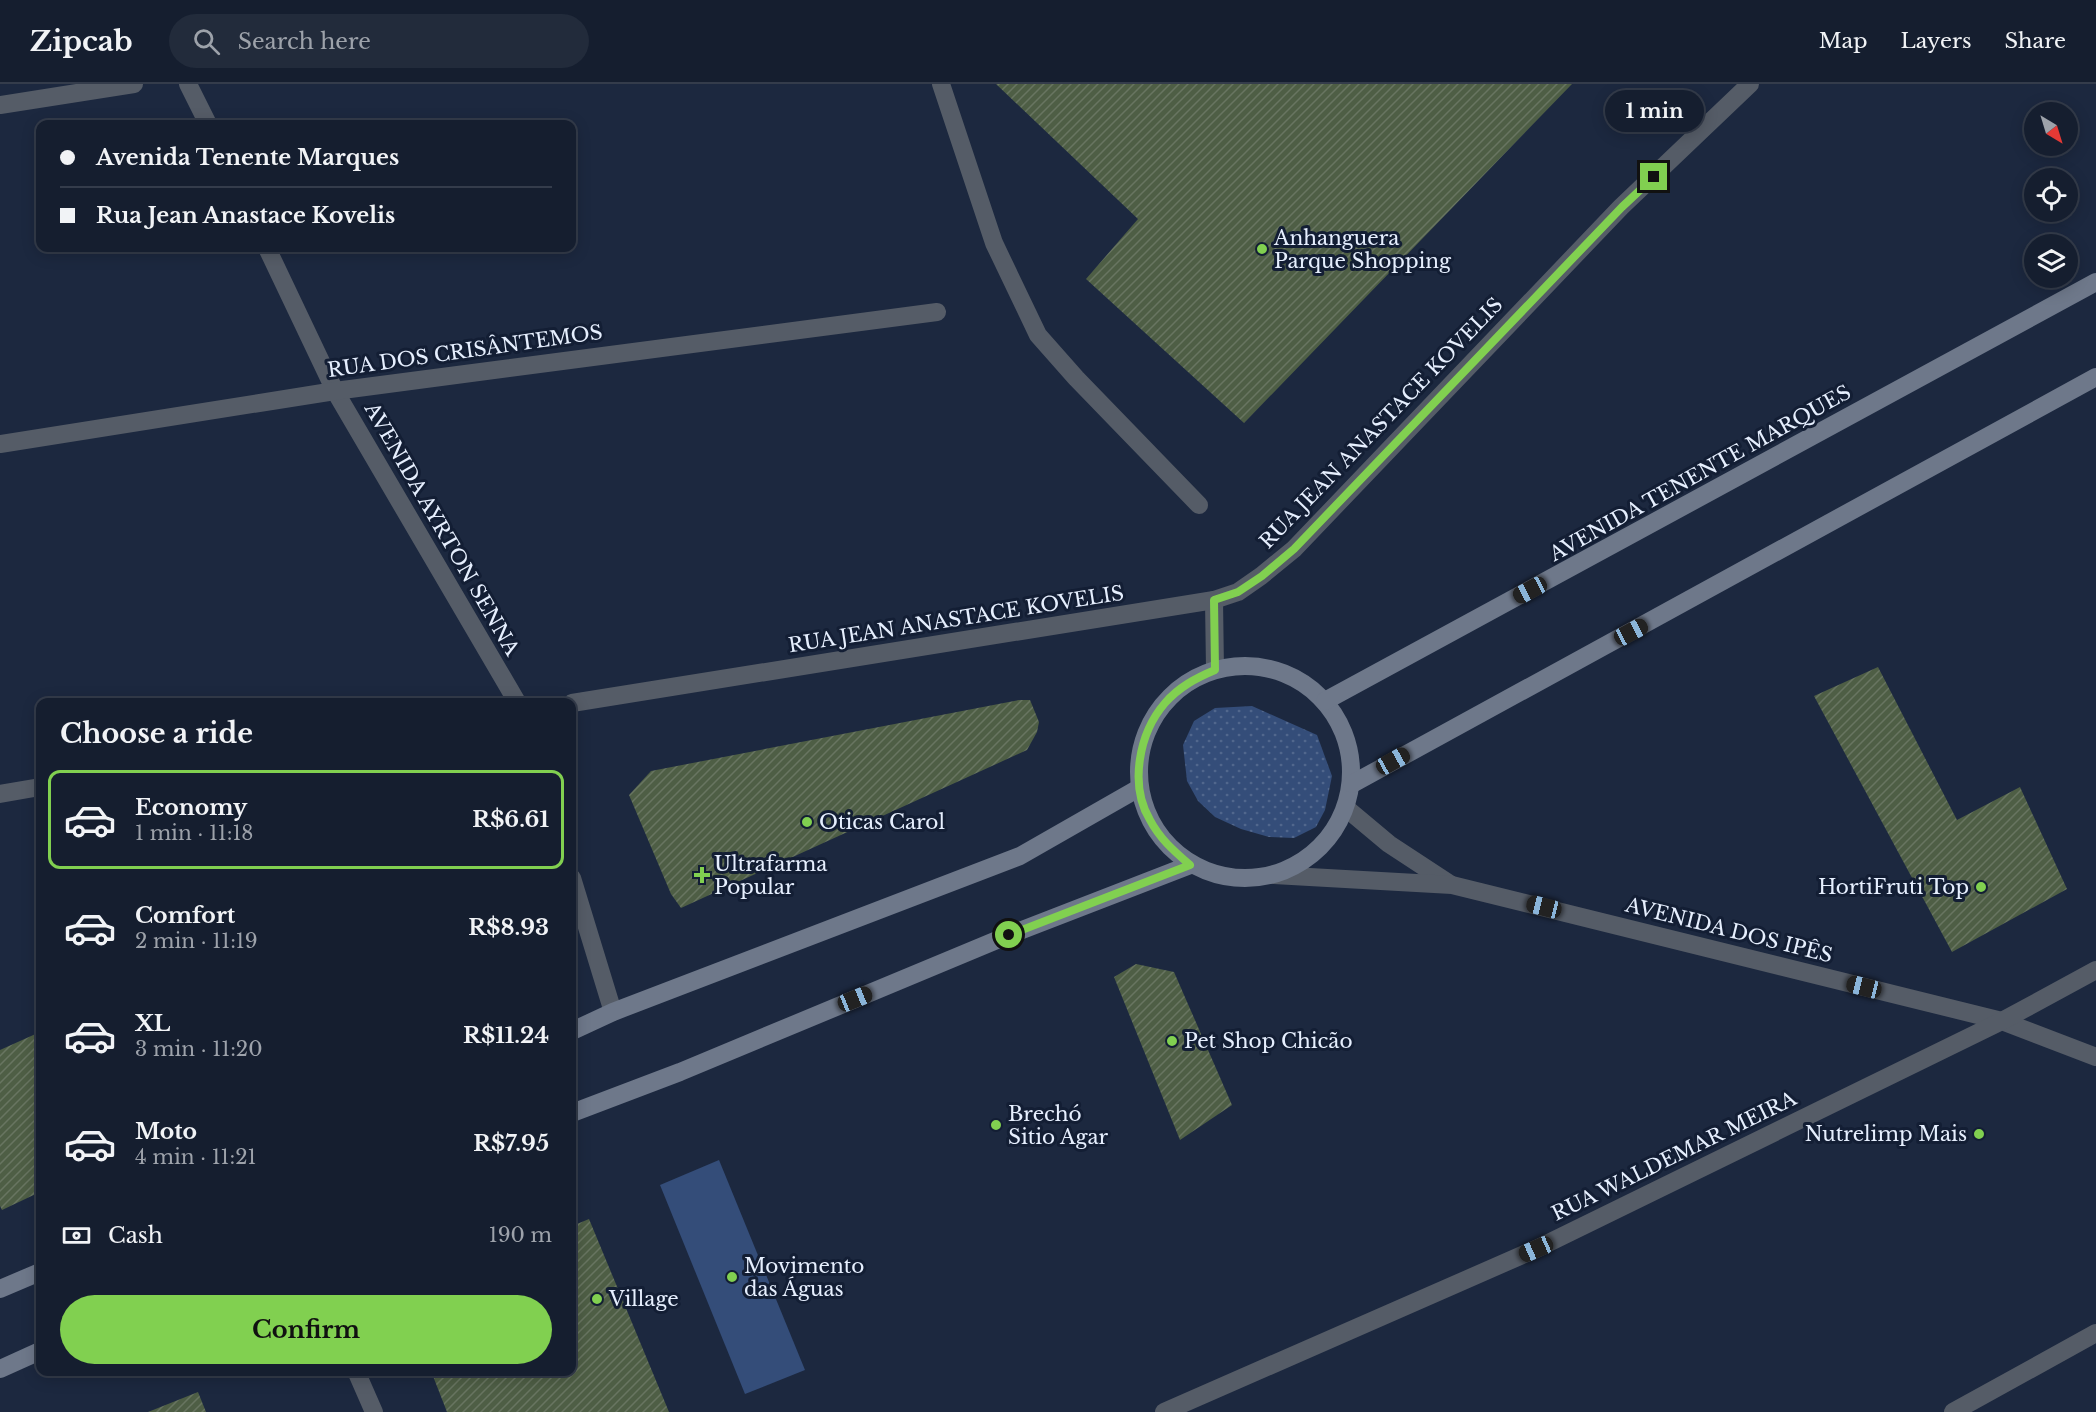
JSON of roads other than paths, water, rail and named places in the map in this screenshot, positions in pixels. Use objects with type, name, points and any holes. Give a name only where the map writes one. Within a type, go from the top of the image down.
[{"type":"main road","name":"AVENIDA TENENTE MARQUES","points":[[1325,701],[2096,282]]},
{"type":"main road","points":[[1352,784],[2096,377]]},
{"type":"main road","points":[[1245,665],[1275,669],[1302,681],[1325,701],[1341,725],[1351,753],[1352,784],[1346,808],[1334,831],[1318,850],[1298,865],[1274,875],[1253,879],[1231,878],[1190,865],[1166,844],[1148,819],[1139,788],[1139,758],[1148,729],[1164,703],[1187,683],[1215,670],[1245,665]]},
{"type":"main road","points":[[576,1029],[613,1012],[1020,856],[1139,788]]},
{"type":"main road","points":[[576,1111],[691,1067],[1009,935],[1190,865]]},
{"type":"main road","points":[[0,1289],[36,1274]]},
{"type":"main road","points":[[0,1369],[36,1353]]},
{"type":"street","points":[[0,105],[134,84]]},
{"type":"street","points":[[188,84],[206,120]]},
{"type":"street","points":[[942,84],[994,243],[1038,335],[1076,378],[1199,505]]},
{"type":"street","name":"RUA JEAN ANASTACE KOVELIS","points":[[576,702],[1214,600],[1238,592],[1262,576],[1294,549],[1622,207],[1750,84]]},
{"type":"street","name":"AVENIDA AYRTON SENNA","points":[[269,252],[335,391],[515,698]]},
{"type":"street","name":"RUA DOS CRISÂNTEMOS","points":[[0,444],[335,391],[937,312]]},
{"type":"street","points":[[1214,600],[1215,670]]},
{"type":"street","points":[[0,794],[36,788]]},
{"type":"street","name":"AVENIDA DOS IPÊS","points":[[1346,808],[1389,844],[1452,885]]},
{"type":"street","name":"AVENIDA DOS IPÊS","points":[[1274,875],[1452,885],[2002,1021],[2096,1058]]},
{"type":"street","points":[[576,891],[613,1012]]},
{"type":"street","name":"RUA WALDEMAR MEIRA","points":[[1164,1412],[1536,1249],[2002,1021],[2096,970]]},
{"type":"street","points":[[1953,1412],[2096,1333]]},
{"type":"street","points":[[358,1376],[374,1412]]},
{"type":"place","name":"Anhanguera Parque Shopping","points":[[1262,249]]},
{"type":"place","name":"Oticas Carol","points":[[807,822]]},
{"type":"place","name":"Ultrafarma Popular","points":[[702,875]]},
{"type":"place","name":"HortiFruti Top","points":[[1981,887]]},
{"type":"place","name":"Pet Shop Chicão","points":[[1172,1041]]},
{"type":"place","name":"Brechó Sitio Agar","points":[[996,1125]]},
{"type":"place","name":"Nutrelimp Mais","points":[[1979,1134]]},
{"type":"place","name":"Movimento das Águas","points":[[732,1277]]},
{"type":"place","name":"Village","points":[[597,1299]]}]
